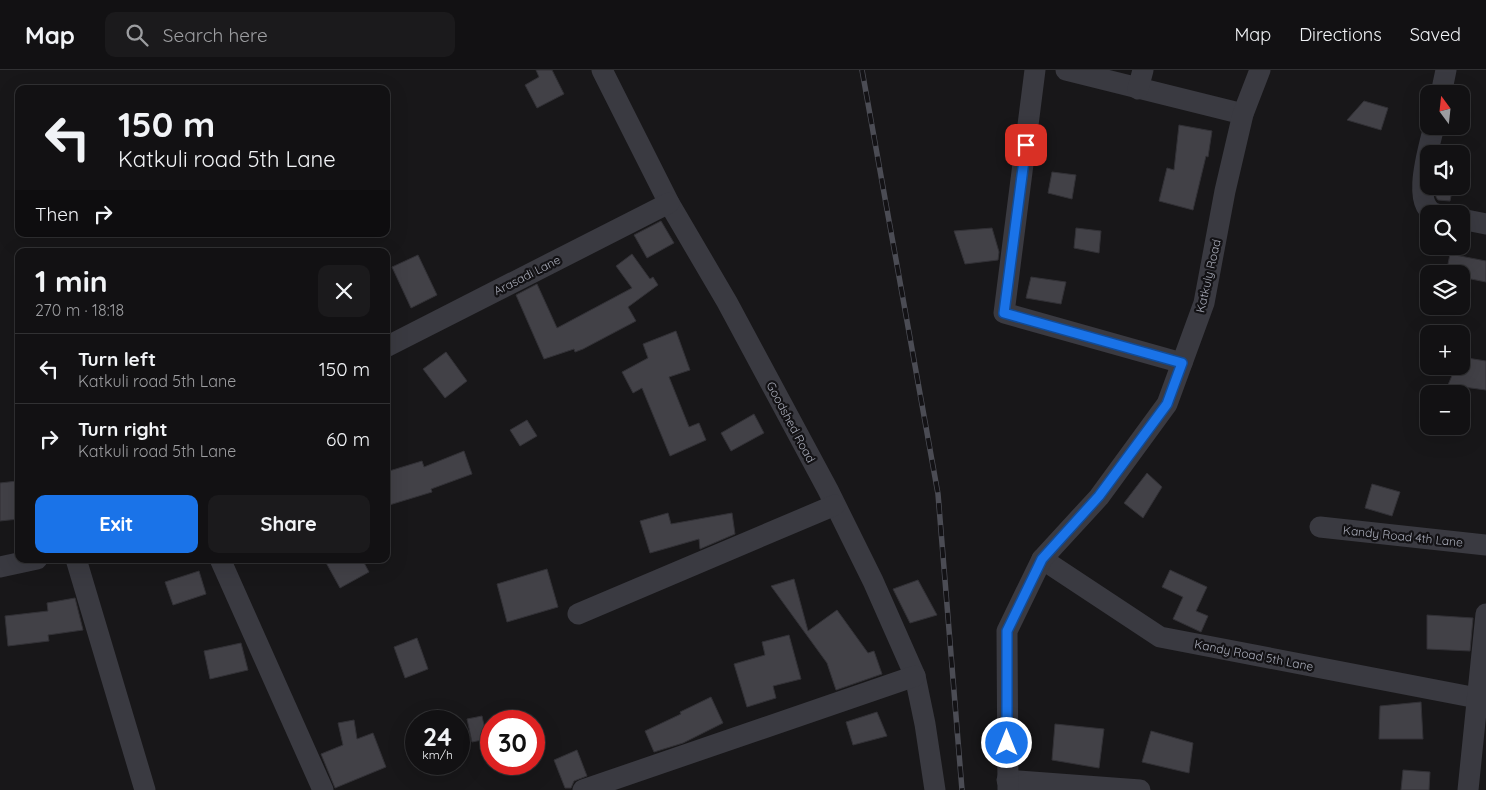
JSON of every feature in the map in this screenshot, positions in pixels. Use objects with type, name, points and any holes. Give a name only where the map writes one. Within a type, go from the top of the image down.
[{"type":"street","name":"Goodshed Road","points":[[602,70],[669,203],[727,302],[835,505],[873,582],[915,676],[925,724],[935,790]]},
{"type":"street","points":[[1035,70],[1004,313],[1182,363]]},
{"type":"street","points":[[1066,70],[1140,79],[1243,114]]},
{"type":"street","name":"Katkuly Road","points":[[1008,785],[1007,631],[1042,559],[1099,496],[1167,404],[1204,303],[1225,191],[1243,114],[1260,70]]},
{"type":"street","points":[[1443,85],[1446,70]]},
{"type":"street","points":[[1426,205],[1422,188],[1432,135]]},
{"type":"street","name":"Arasadi Lane","points":[[390,345],[669,203]]},
{"type":"street","points":[[1470,221],[1486,224]]},
{"type":"street","points":[[578,614],[835,505]]},
{"type":"street","name":"Kandy Road 4th Lane","points":[[1320,527],[1486,545]]},
{"type":"street","name":"Kandy Road 5th Lane","points":[[1042,559],[1160,637],[1482,698]]},
{"type":"street","points":[[0,568],[21,563]]},
{"type":"street","points":[[77,563],[144,790]]},
{"type":"street","points":[[222,563],[323,790]]},
{"type":"street","points":[[1468,790],[1482,698],[1486,614]]},
{"type":"street","points":[[583,790],[915,676]]},
{"type":"street","points":[[1008,785],[1140,790]]},
{"type":"building","points":[[536,70],[552,70],[564,94],[537,108],[525,85],[539,77]]},
{"type":"building","points":[[1364,101],[1388,108],[1381,130],[1347,120]]},
{"type":"building","points":[[1179,125],[1212,131],[1208,157],[1206,156],[1193,210],[1159,201],[1167,168],[1174,170]]},
{"type":"building","points":[[1052,172],[1076,175],[1072,199],[1048,193]]},
{"type":"building","points":[[1436,195],[1451,195],[1450,201],[1438,200]]},
{"type":"building","points":[[661,221],[674,243],[647,258],[634,235]]},
{"type":"building","points":[[992,228],[999,252],[998,260],[965,264],[954,231]]},
{"type":"building","points":[[1076,228],[1101,231],[1099,253],[1074,248]]},
{"type":"building","points":[[632,254],[650,279],[653,277],[658,285],[628,307],[636,321],[583,349],[575,352],[574,349],[544,359],[516,295],[537,284],[557,328],[632,288],[616,266]]},
{"type":"building","points":[[418,255],[437,295],[411,308],[392,267]]},
{"type":"building","points":[[1450,255],[1486,261],[1486,282],[1470,279],[1470,265],[1448,265]]},
{"type":"building","points":[[1031,277],[1066,282],[1061,304],[1026,298]]},
{"type":"building","points":[[676,331],[690,370],[669,377],[689,427],[699,423],[706,440],[670,456],[642,388],[633,393],[622,372],[648,358],[643,344]]},
{"type":"building","points":[[446,352],[467,381],[445,398],[423,369]]},
{"type":"building","points":[[1470,358],[1486,361],[1486,390],[1470,388],[1470,385],[1448,385],[1452,375],[1470,375]]},
{"type":"building","points":[[754,414],[764,433],[731,451],[721,433]]},
{"type":"building","points":[[527,420],[537,436],[520,446],[510,430]]},
{"type":"building","points":[[464,451],[472,474],[431,489],[432,492],[390,505],[390,471],[422,461],[424,467]]},
{"type":"building","points":[[1147,473],[1162,487],[1143,518],[1124,503]]},
{"type":"building","points":[[15,481],[15,519],[0,521],[0,483]]},
{"type":"building","points":[[1372,484],[1400,492],[1392,516],[1365,508]]},
{"type":"building","points":[[668,513],[671,524],[732,513],[735,534],[700,549],[699,539],[650,553],[640,521]]},
{"type":"building","points":[[326,563],[364,563],[369,572],[340,588]]},
{"type":"building","points":[[547,569],[558,607],[507,622],[497,584]]},
{"type":"building","points":[[1170,570],[1207,587],[1196,611],[1208,616],[1201,632],[1173,619],[1183,597],[1162,587]]},
{"type":"building","points":[[199,571],[206,594],[173,605],[165,582]]},
{"type":"building","points":[[794,579],[808,631],[837,610],[868,653],[874,651],[882,674],[836,690],[827,663],[771,586]]},
{"type":"building","points":[[918,580],[937,615],[910,623],[893,589]]},
{"type":"building","points":[[75,598],[83,630],[48,635],[49,641],[8,646],[5,616],[48,611],[47,603]]},
{"type":"building","points":[[1427,615],[1473,618],[1470,651],[1427,649]]},
{"type":"building","points":[[789,635],[801,679],[773,686],[776,698],[747,707],[734,664],[765,655],[762,642]]},
{"type":"building","points":[[417,638],[428,669],[405,678],[394,647]]},
{"type":"building","points":[[241,643],[248,670],[210,679],[204,651]]},
{"type":"building","points":[[711,697],[723,723],[683,743],[654,752],[645,731]]},
{"type":"building","points":[[1421,702],[1423,739],[1379,739],[1380,706]]},
{"type":"building","points":[[877,712],[887,736],[853,745],[846,722]]},
{"type":"building","points":[[480,716],[480,740],[472,742],[470,718]]},
{"type":"building","points":[[354,720],[357,739],[373,733],[386,767],[335,788],[321,754],[343,745],[338,723]]},
{"type":"building","points":[[1055,724],[1104,729],[1099,768],[1052,760]]},
{"type":"building","points":[[1151,731],[1193,743],[1189,773],[1142,762]]},
{"type":"building","points":[[577,750],[587,776],[574,781],[571,788],[565,788],[554,760]]},
{"type":"building","points":[[1403,770],[1430,772],[1429,790],[1401,790]]},
{"type":"railway","points":[[862,70],[938,494],[962,790]]},
{"type":"route","points":[[1007,743],[1007,631],[1042,559],[1099,496],[1167,404],[1182,363],[1004,313],[1026,145]]}]
